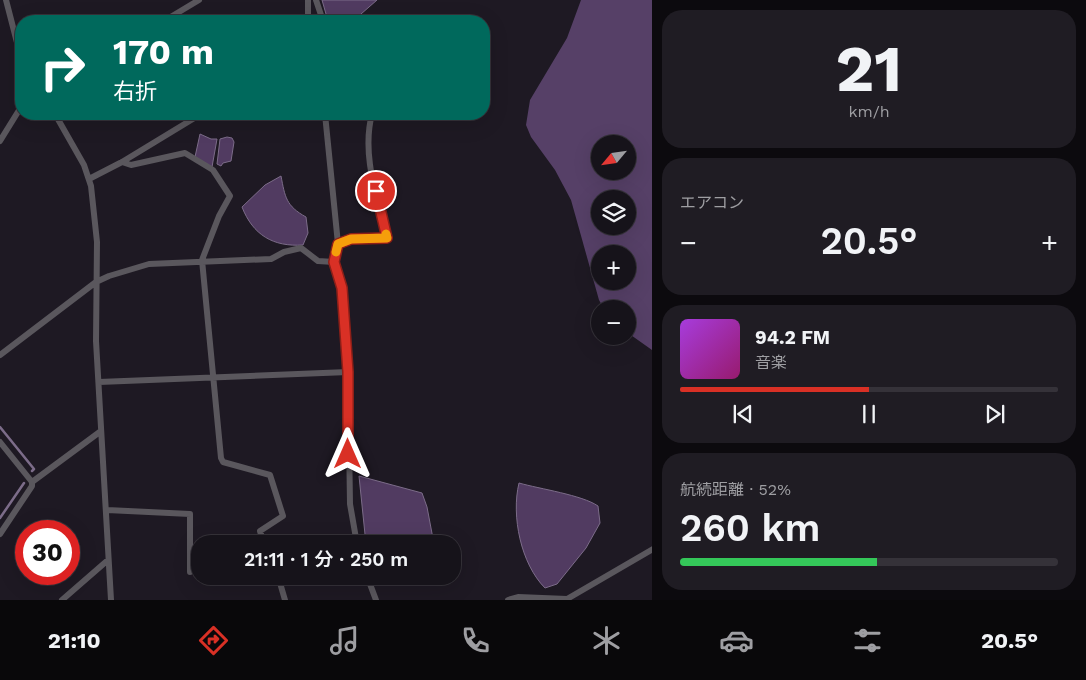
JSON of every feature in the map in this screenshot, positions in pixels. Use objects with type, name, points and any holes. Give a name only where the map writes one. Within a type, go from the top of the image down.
[{"type":"street","points":[[6,0],[15,35]]},
{"type":"street","points":[[174,15],[199,0]]},
{"type":"street","points":[[308,0],[308,15]]},
{"type":"street","points":[[316,0],[321,15]]},
{"type":"street","points":[[0,141],[15,116]]},
{"type":"street","points":[[58,120],[84,165],[89,179],[97,242],[96,282],[99,382],[111,600]]},
{"type":"street","points":[[89,179],[122,162],[191,120]]},
{"type":"street","points":[[326,120],[338,244],[334,262],[342,288],[348,372],[350,504],[355,535]]},
{"type":"street","points":[[338,244],[351,239],[387,238],[370,164],[369,140],[371,120]]},
{"type":"street","points":[[122,162],[131,164],[185,153],[213,170],[230,196],[219,216],[202,260],[221,458],[223,462],[270,475],[283,516],[260,532],[261,535]]},
{"type":"street","points":[[0,354],[96,282],[149,264],[202,260],[271,259],[284,252],[301,248],[318,261],[334,262]]},
{"type":"street","points":[[99,382],[348,372]]},
{"type":"street","points":[[0,534],[32,486],[32,482],[101,431]]},
{"type":"street","points":[[0,442],[32,482]]},
{"type":"street","points":[[107,510],[190,514],[190,572]]},
{"type":"street","points":[[508,600],[567,599],[652,549]]},
{"type":"street","points":[[62,600],[108,560]]},
{"type":"street","points":[[281,585],[285,600]]},
{"type":"street","points":[[370,585],[376,600]]},
{"type":"shaded area","points":[[322,0],[377,0],[360,15],[326,15]]},
{"type":"shaded area","points":[[581,0],[652,0],[652,350],[636,339],[636,300],[599,300],[596,290],[636,290],[636,245],[591,245],[591,271],[571,200],[555,170],[531,137],[526,125],[530,100],[567,38]]},
{"type":"shaded area","points":[[200,134],[211,139],[217,139],[212,167],[195,157]]},
{"type":"shaded area","points":[[232,138],[234,142],[231,161],[223,163],[221,166],[217,164],[220,139]]},
{"type":"shaded area","points":[[281,176],[290,205],[306,217],[308,233],[303,245],[282,244],[265,237],[252,225],[242,207],[265,185]]},
{"type":"shaded area","points":[[359,476],[422,493],[427,507],[432,535],[365,535]]},
{"type":"shaded area","points":[[519,483],[572,495],[598,506],[600,523],[586,548],[557,584],[545,588],[530,566],[520,539],[516,510]]},
{"type":"waterway","points":[[0,427],[34,469],[32,471]]},
{"type":"waterway","points":[[0,518],[24,483]]},
{"type":"slow traffic","points":[[336,252],[338,244],[351,239],[387,238],[386,234]]},
{"type":"route","points":[[348,454],[348,372],[342,288],[334,262],[338,244],[351,239],[387,238],[376,191]]}]
